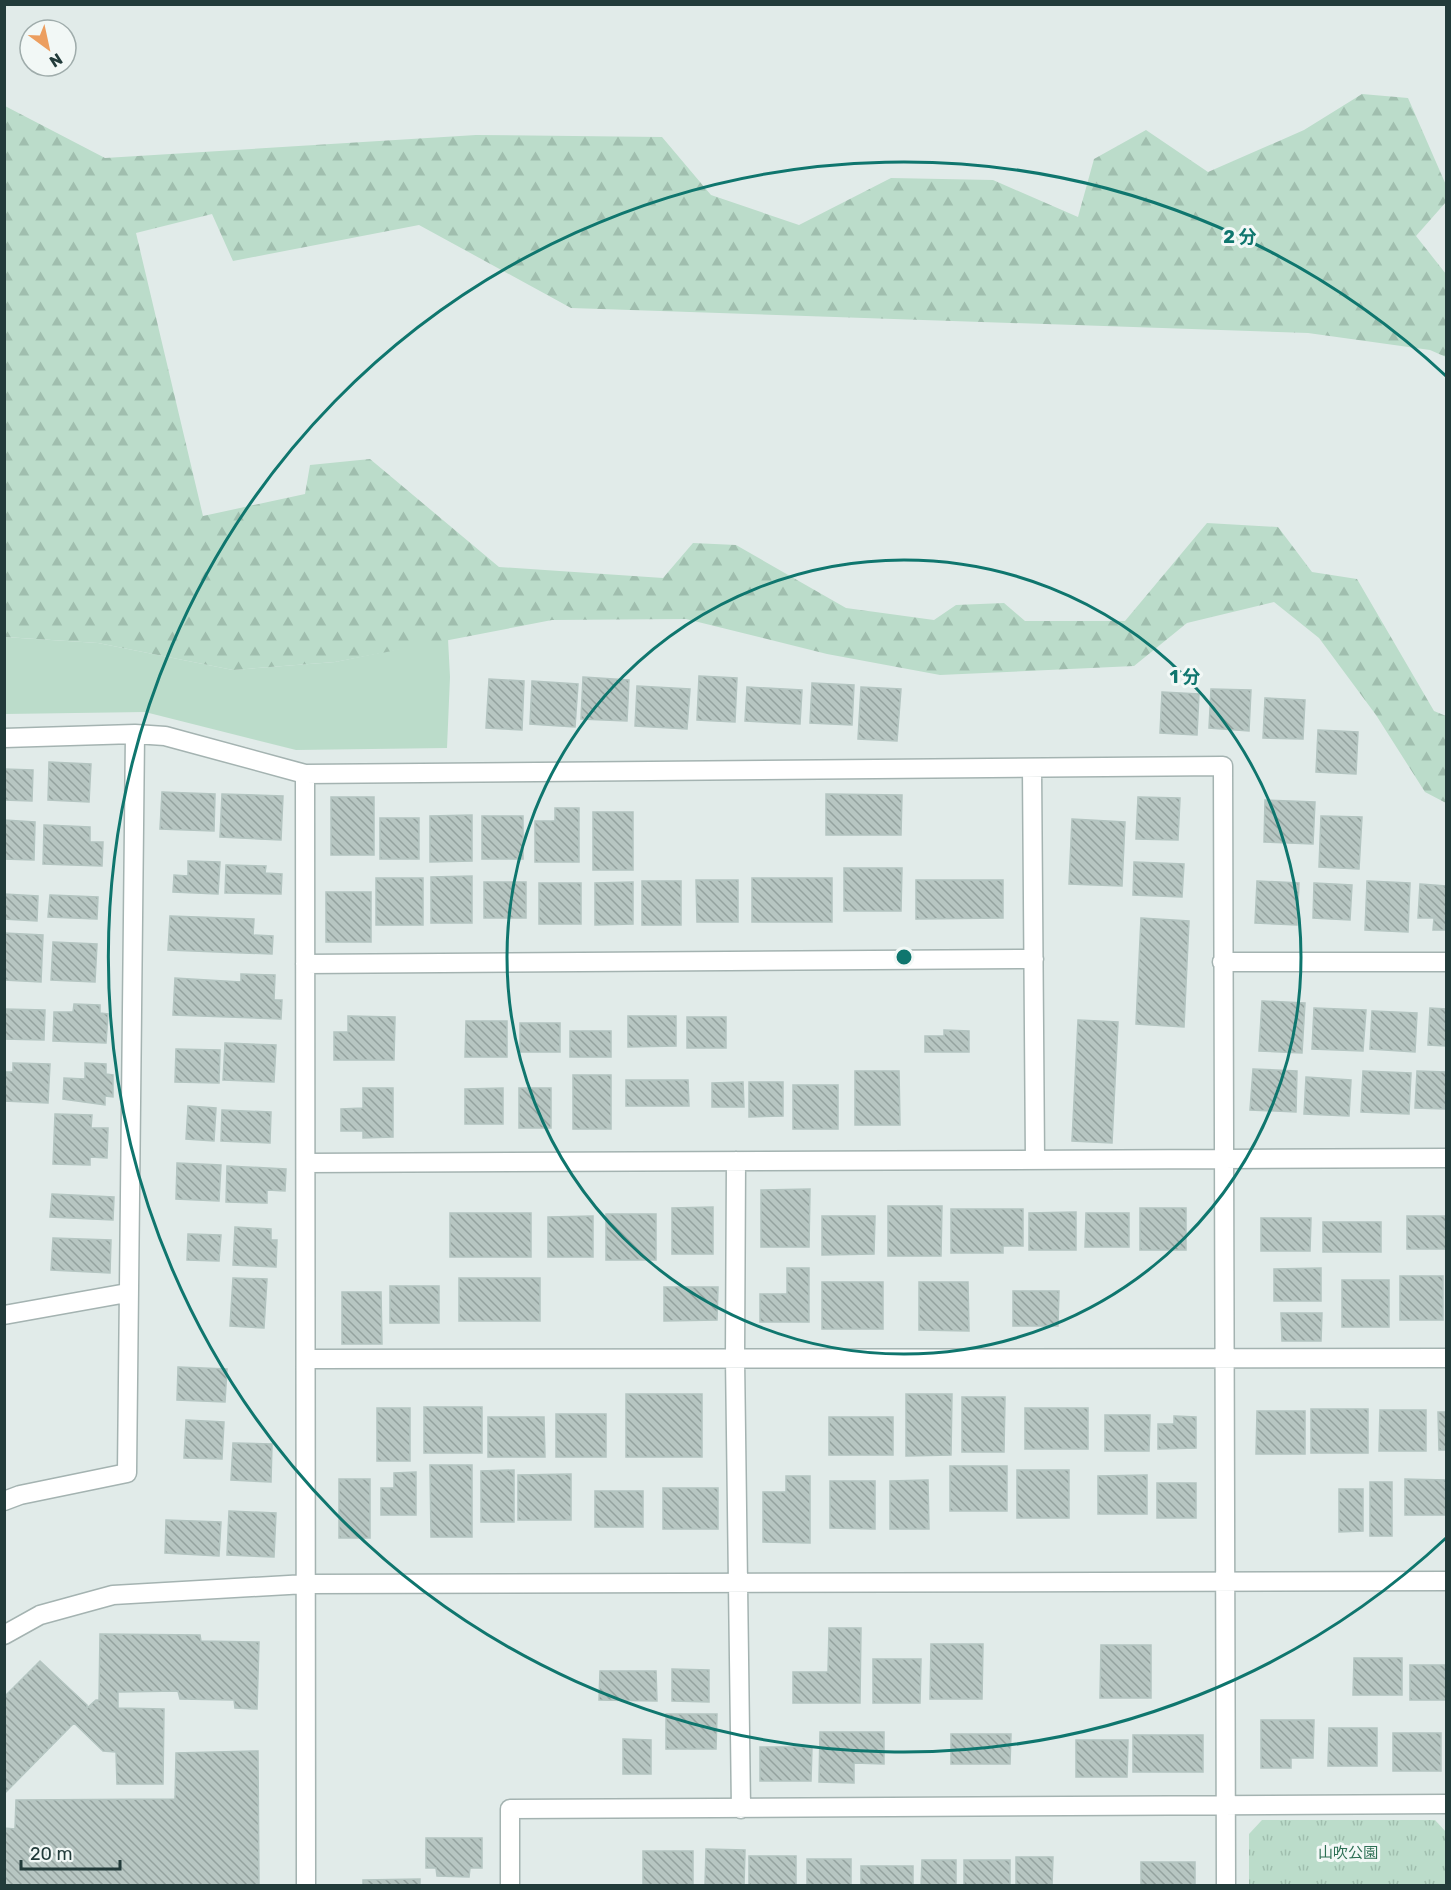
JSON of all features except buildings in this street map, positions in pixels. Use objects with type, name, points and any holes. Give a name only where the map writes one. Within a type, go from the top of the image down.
[{"type":"street","points":[[4,1501],[20,1495],[127,1473],[135,734]]},
{"type":"street","points":[[4,738],[135,734],[165,736],[305,774],[1223,766],[1226,1886]]},
{"type":"street","points":[[1032,768],[1035,1160]]},
{"type":"street","points":[[305,774],[306,1886]]},
{"type":"street","points":[[305,964],[1034,958]]},
{"type":"street","points":[[1222,962],[1446,962]]},
{"type":"street","points":[[306,1162],[1446,1158]]},
{"type":"street","points":[[736,1161],[735,1358],[741,1809]]},
{"type":"street","points":[[4,1315],[51,1304],[128,1293]]},
{"type":"street","points":[[306,1359],[1446,1358]]},
{"type":"street","points":[[4,1635],[40,1615],[112,1595],[306,1584],[1446,1581]]},
{"type":"street","points":[[510,1886],[510,1809],[1446,1804]]},
{"type":"green space","points":[[1362,94],[1408,98],[1446,185],[1446,202],[1416,236],[1446,274],[1446,357],[1430,350],[1308,333],[571,308],[419,225],[233,261],[212,214],[136,233],[203,516],[305,494],[310,465],[370,459],[499,567],[663,578],[693,543],[736,545],[846,608],[934,620],[956,605],[1004,603],[1025,621],[1125,621],[1207,523],[1278,527],[1312,572],[1357,579],[1434,711],[1446,716],[1446,803],[1425,792],[1376,715],[1319,638],[1274,602],[1187,623],[1134,666],[940,675],[827,654],[686,619],[552,620],[335,662],[233,670],[98,643],[5,637],[5,106],[105,158],[476,135],[662,137],[711,195],[799,225],[891,178],[993,180],[1078,217],[1094,159],[1146,130],[1208,172],[1304,130]]},
{"type":"green space","points":[[4,637],[98,643],[233,670],[335,662],[448,639],[450,677],[447,748],[296,750],[145,712],[5,714]]},
{"type":"green space","name":"山吹公園","points":[[1262,1820],[1435,1820],[1446,1832],[1446,1885],[1249,1885],[1249,1834]]}]
